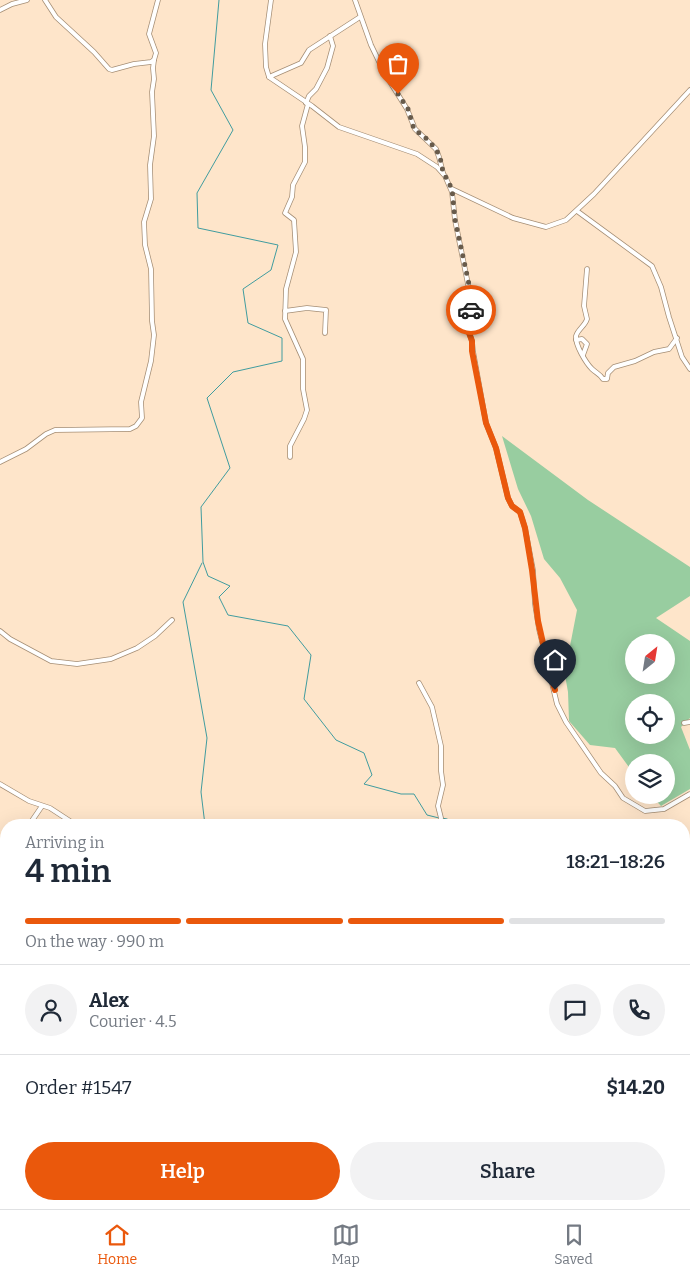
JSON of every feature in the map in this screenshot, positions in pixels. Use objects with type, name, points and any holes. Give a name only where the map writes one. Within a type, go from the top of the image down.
[{"type":"street","points":[[0,10],[27,0]]},
{"type":"street","points":[[45,0],[56,17],[94,52],[109,69],[112,70],[154,60]]},
{"type":"street","points":[[0,462],[26,449],[51,431],[128,430],[133,428],[142,418],[141,402],[151,361],[154,335],[151,269],[145,245],[144,222],[151,199],[150,166],[154,136],[152,92],[156,52],[149,34],[158,0]]},
{"type":"street","points":[[272,0],[265,39],[266,68],[269,78],[339,127],[417,154],[443,172]]},
{"type":"street","points":[[355,0],[370,45],[385,74],[408,109],[414,129],[436,149],[443,172],[452,189],[455,220],[472,298],[468,330],[472,341],[472,351],[486,423],[496,448],[508,498],[512,506],[520,512],[525,528],[539,628],[560,711],[594,764],[623,798],[650,812],[664,809],[690,794]]},
{"type":"street","points":[[269,78],[301,63],[309,50],[360,17]]},
{"type":"street","points":[[290,457],[290,446],[307,410],[303,384],[304,362],[299,347],[286,323],[286,289],[294,264],[296,245],[294,220],[285,213],[291,200],[293,185],[305,162],[306,146],[302,126],[308,96],[316,89],[327,68],[334,46],[330,36]]},
{"type":"street","points":[[452,189],[512,218],[544,227],[563,222],[578,211],[690,90]]},
{"type":"street","points":[[578,211],[652,266],[661,287],[668,317],[684,361],[690,369]]},
{"type":"street","points":[[587,269],[584,306],[587,319],[577,333],[576,340],[588,365],[605,380],[609,371],[614,367],[630,363],[654,352],[669,349],[677,338]]},
{"type":"street","points":[[285,311],[307,308],[326,310],[325,333]]},
{"type":"street","points":[[576,340],[582,339],[587,344],[584,355]]},
{"type":"street","points":[[0,631],[10,639],[51,661],[77,664],[111,659],[137,648],[155,636],[172,620]]},
{"type":"street","points":[[419,683],[432,707],[441,746],[441,771],[444,785],[438,806],[441,819]]},
{"type":"street","points":[[684,723],[690,722]]},
{"type":"street","points":[[0,784],[28,801],[55,811],[67,819]]},
{"type":"street","points":[[33,819],[42,806]]},
{"type":"green space","points":[[502,436],[588,500],[690,567],[690,596],[656,618],[690,641],[690,718],[681,727],[690,750],[690,789],[675,798],[675,754],[625,754],[625,762],[615,748],[590,745],[569,721],[568,692],[563,664],[570,646],[577,610],[560,578],[544,559],[531,516],[518,489]]},
{"type":"waterway","points":[[219,0],[211,90],[233,130],[197,193],[198,228],[278,245],[271,270],[243,289],[248,323],[282,338],[282,361],[233,372],[207,398],[230,468],[201,507],[203,562],[208,576],[230,586],[219,597],[228,615],[288,626],[311,655],[304,699],[336,740],[364,753],[372,775],[364,784],[401,794],[414,794],[427,815],[439,818]]},
{"type":"waterway","points":[[202,563],[183,602],[207,738],[201,792],[204,819]]},
{"type":"waterway","points":[[442,818],[447,819]]},
{"type":"way so far","points":[[398,94],[408,109],[414,129],[432,143],[436,149],[443,172],[452,189],[455,220],[469,289],[472,295],[471,310]]},
{"type":"route","points":[[471,310],[468,330],[472,341],[472,351],[479,379],[486,423],[496,448],[508,498],[512,506],[520,512],[525,528],[538,621],[555,690]]}]
